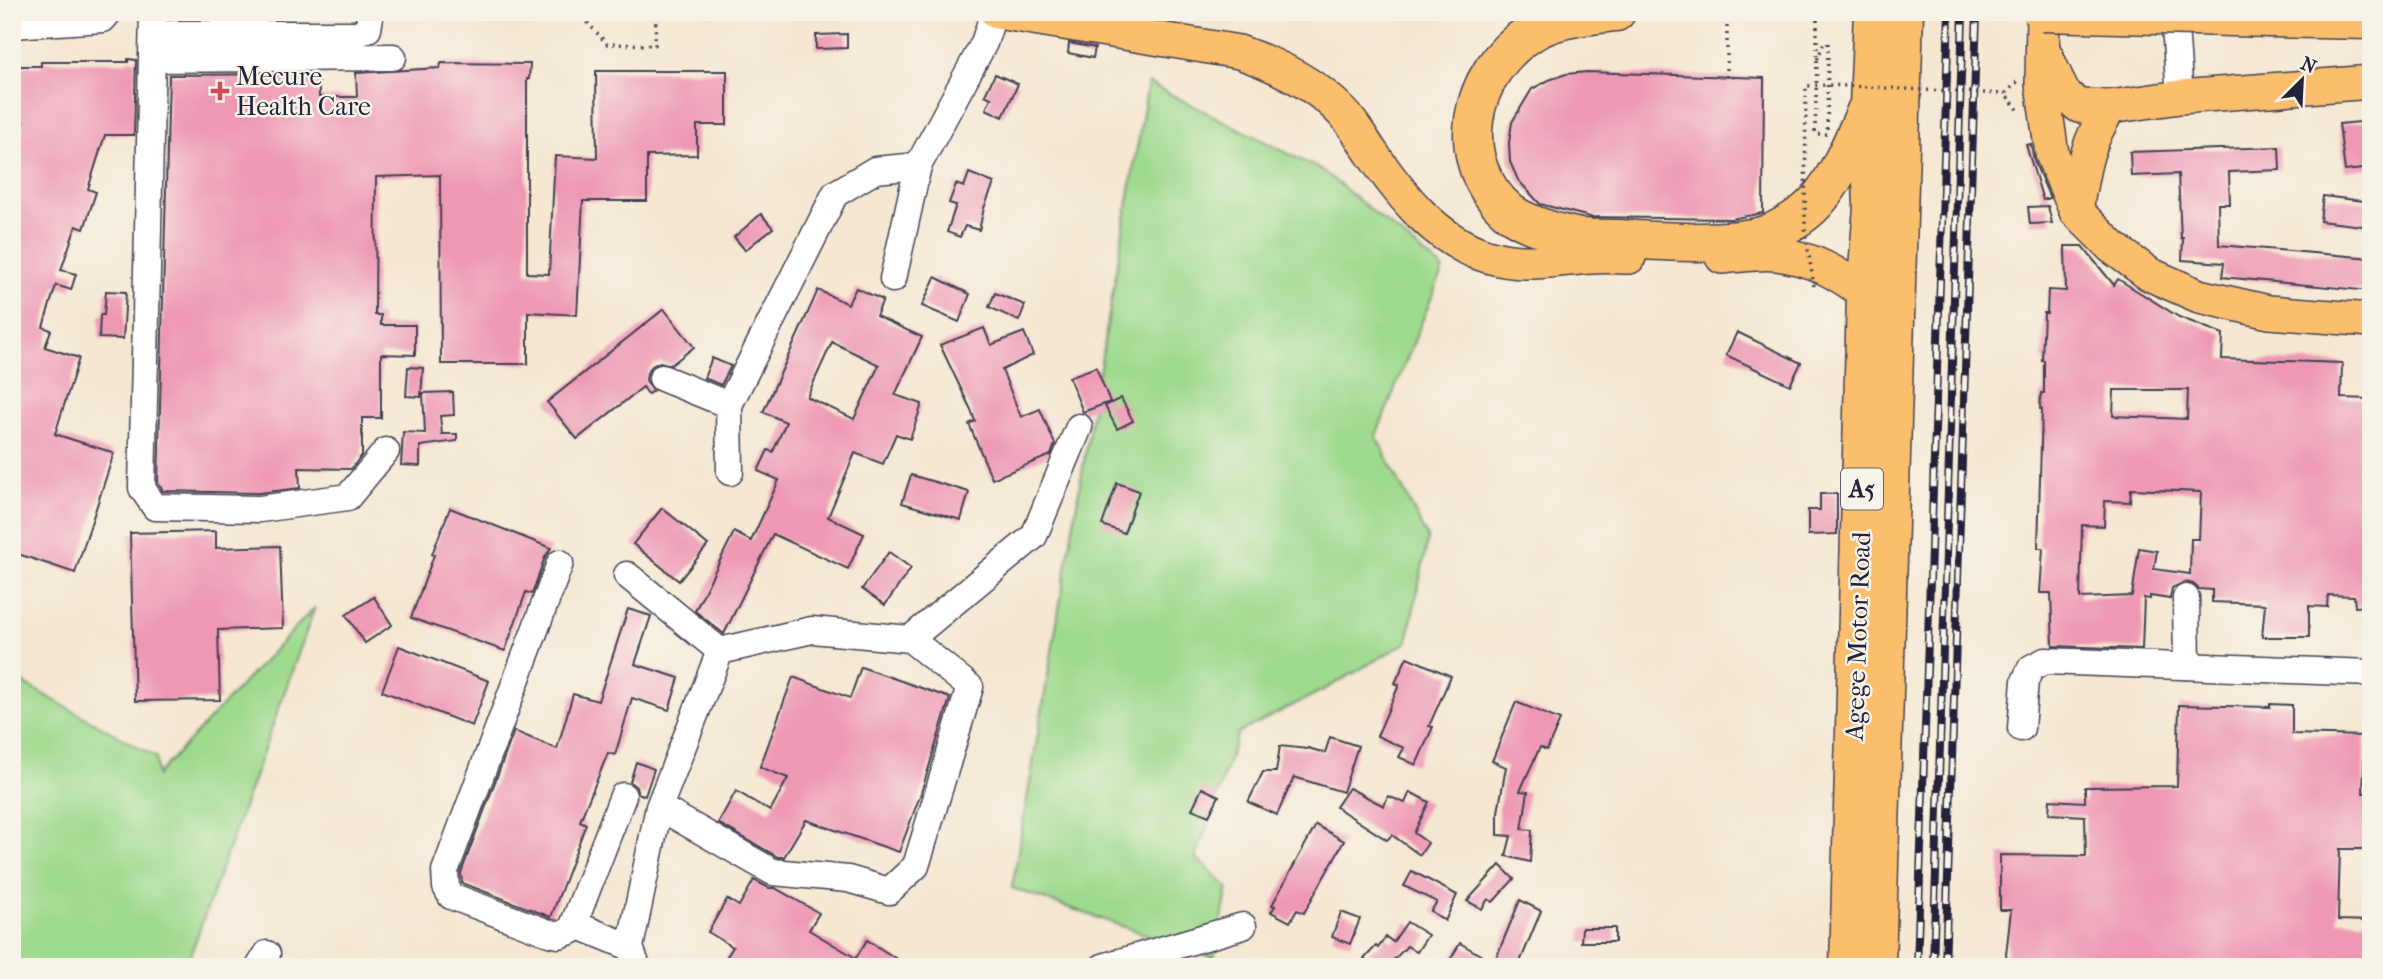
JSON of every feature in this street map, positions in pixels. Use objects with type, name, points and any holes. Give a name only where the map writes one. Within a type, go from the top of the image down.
[{"type":"highway","points":[[1616,12],[1565,18],[1519,42],[1487,78],[1475,107],[1475,160],[1488,187],[1508,212],[1542,228],[1574,237],[1721,241],[1763,236],[1805,213],[1828,186],[1845,159],[1869,104]]},
{"type":"highway","name":"Agege Motor Road","points":[[1873,12],[1869,104],[1873,207],[1866,294],[1876,967]]},
{"type":"highway","name":"Agege Motor Road","points":[[1849,967],[1871,657],[1904,12]]},
{"type":"highway","points":[[2042,23],[2270,18],[2371,20]]},
{"type":"main road","points":[[995,12],[1239,52],[1271,62],[1309,85],[1344,114],[1389,179],[1418,213],[1463,247],[1489,257],[1532,264],[1593,257],[1704,259],[1776,254],[1836,272],[1866,294]]},
{"type":"main road","points":[[2042,23],[2052,71],[2063,93],[2079,106],[2110,107],[2180,97],[2371,82]]},
{"type":"main road","points":[[2042,23],[2042,84],[2052,154],[2076,211],[2112,247],[2149,274],[2199,296],[2269,312],[2371,320]]},
{"type":"main road","points":[[2076,211],[2086,155],[2095,129],[2110,107]]},
{"type":"lane","points":[[12,25],[103,19],[109,12]]},
{"type":"lane","points":[[153,35],[357,34],[368,29],[371,12]]},
{"type":"lane","points":[[893,279],[918,166],[984,43],[995,12]]},
{"type":"lane","points":[[2174,12],[2180,97]]},
{"type":"lane","points":[[153,35],[393,57]]},
{"type":"lane","points":[[153,35],[142,488],[155,507],[260,509],[348,497],[386,452]]},
{"type":"lane","points":[[730,472],[729,405],[835,194],[874,170],[918,166]]},
{"type":"lane","points":[[662,378],[729,405]]},
{"type":"lane","points":[[909,639],[1034,536],[1079,427]]},
{"type":"lane","points":[[560,563],[445,871],[444,879],[452,896],[546,932],[559,935],[571,931],[622,796]]},
{"type":"lane","points":[[627,575],[720,651]]},
{"type":"lane","points":[[2186,598],[2187,666]]},
{"type":"lane","points":[[659,807],[773,872],[848,879],[889,891],[916,866],[970,687],[909,639],[812,630],[720,651]]},
{"type":"lane","points":[[574,924],[633,957],[659,807],[720,651]]},
{"type":"lane","points":[[2021,729],[2025,681],[2031,668],[2045,661],[2371,673]]},
{"type":"lane","points":[[2307,688],[2371,689]]},
{"type":"lane","points":[[1103,967],[1243,926]]},
{"type":"path","points":[[578,12],[607,44],[655,45],[656,12]]},
{"type":"path","points":[[1727,12],[1727,77]]},
{"type":"path","points":[[1817,12],[1815,134],[1827,134],[1828,42],[1823,45],[1817,60]]},
{"type":"path","points":[[1814,286],[1805,232],[1805,86],[2005,94]]},
{"type":"green space","points":[[1148,83],[1323,171],[1443,269],[1376,436],[1428,539],[1407,642],[1329,687],[1238,733],[1196,858],[1228,888],[1214,958],[1012,888]]},
{"type":"green space","points":[[315,607],[186,967],[12,967],[12,677],[156,757],[157,775]]},
{"type":"building","points":[[847,34],[847,48],[816,49],[816,35]]},
{"type":"building","points":[[1069,43],[1095,48],[1093,58],[1068,53]]},
{"type":"building","points":[[128,59],[136,60],[134,135],[105,135],[88,189],[96,192],[84,229],[76,226],[61,270],[76,274],[71,290],[56,285],[43,327],[51,330],[45,347],[79,358],[55,434],[114,453],[75,573],[12,552],[12,155],[23,123],[12,123],[12,66],[41,66],[41,62],[128,62]]},
{"type":"building","points":[[441,63],[530,64],[527,79],[527,273],[549,274],[555,156],[597,158],[596,71],[727,71],[727,125],[697,125],[697,155],[647,156],[647,201],[583,201],[577,315],[528,312],[528,364],[441,364],[440,175],[376,177],[375,315],[381,315],[381,325],[415,325],[415,355],[381,354],[381,418],[362,418],[362,455],[351,469],[299,468],[300,488],[259,493],[163,491],[158,483],[169,75],[293,74],[293,78],[319,79],[319,97],[354,97],[357,96],[356,73],[440,68]]},
{"type":"building","points":[[1587,72],[1764,78],[1763,213],[1731,219],[1590,217],[1540,204],[1518,180],[1510,162],[1512,122],[1532,89],[1566,74]]},
{"type":"building","points":[[995,74],[1018,84],[1003,117],[986,109],[991,98],[985,95]]},
{"type":"building","points":[[2371,121],[2371,168],[2345,171],[2339,124]]},
{"type":"building","points":[[2031,144],[2034,161],[2050,198],[2043,200],[2026,145]]},
{"type":"building","points":[[2279,147],[2280,170],[2229,172],[2230,204],[2218,204],[2219,245],[2371,258],[2371,291],[2222,277],[2224,263],[2182,260],[2178,174],[2131,176],[2130,152]]},
{"type":"building","points":[[969,173],[994,183],[979,230],[965,226],[960,237],[947,232],[956,205],[949,203],[956,184],[964,187]]},
{"type":"building","points":[[2323,196],[2371,202],[2371,227],[2320,221]]},
{"type":"building","points":[[2048,206],[2052,223],[2030,224],[2028,207]]},
{"type":"building","points":[[761,214],[773,228],[745,250],[734,237]]},
{"type":"building","points":[[2065,246],[2082,246],[2114,285],[2118,279],[2179,317],[2223,334],[2222,359],[2342,363],[2341,398],[2371,399],[2371,606],[2355,607],[2354,596],[2328,595],[2327,607],[2309,606],[2309,637],[2262,637],[2265,604],[2212,602],[2212,590],[2199,589],[2185,582],[2172,588],[2170,599],[2150,596],[2150,599],[2144,598],[2142,649],[2053,646],[2051,593],[2040,593],[2043,548],[2038,548],[2040,409],[2041,393],[2044,393],[2042,360],[2048,290],[2066,291]],"holes":[[[2114,390],[2188,390],[2187,419],[2113,416]],[[2131,489],[2201,492],[2199,539],[2191,539],[2190,574],[2154,569],[2157,551],[2139,548],[2132,596],[2080,598],[2082,525],[2104,526],[2105,501],[2130,502]]]},
{"type":"building","points":[[935,277],[970,294],[959,322],[922,306]]},
{"type":"building","points":[[856,288],[883,300],[876,316],[922,337],[895,395],[922,404],[910,439],[896,434],[883,464],[855,453],[828,517],[864,534],[848,569],[773,534],[724,634],[695,611],[734,532],[751,541],[779,480],[758,471],[768,450],[773,452],[786,422],[763,412],[818,290],[848,304]],"holes":[[[832,342],[879,365],[854,419],[807,397]]]},
{"type":"building","points":[[106,291],[126,292],[123,339],[99,338],[100,315],[104,315]]},
{"type":"building","points":[[995,293],[1025,305],[1019,321],[989,307]]},
{"type":"building","points":[[664,309],[694,347],[671,365],[660,362],[652,366],[646,380],[653,391],[648,394],[643,387],[577,439],[547,402]]},
{"type":"building","points":[[984,328],[991,345],[1024,332],[1033,355],[1002,370],[1021,417],[1040,409],[1055,444],[1051,455],[992,479],[969,424],[975,421],[971,410],[940,345]]},
{"type":"building","points":[[1737,332],[1801,363],[1790,385],[1726,355]]},
{"type":"building","points":[[712,358],[731,366],[721,385],[704,378]]},
{"type":"building","points":[[408,367],[423,368],[421,397],[406,396]]},
{"type":"building","points":[[1096,367],[1110,402],[1083,412],[1069,377]]},
{"type":"building","points":[[453,392],[454,415],[440,416],[442,434],[457,434],[457,441],[420,446],[420,466],[401,465],[403,432],[425,433],[423,393]]},
{"type":"building","points":[[1121,398],[1133,421],[1117,429],[1105,406]]},
{"type":"building","points":[[911,475],[969,492],[961,520],[902,503]]},
{"type":"building","points":[[1117,483],[1139,491],[1124,533],[1102,525]]},
{"type":"building","points":[[1820,494],[1837,494],[1837,534],[1808,535],[1808,510],[1820,510]]},
{"type":"building","points":[[450,508],[551,548],[545,557],[532,594],[526,592],[505,651],[411,618]]},
{"type":"building","points":[[662,508],[708,545],[679,581],[633,544]]},
{"type":"building","points":[[216,531],[216,548],[280,546],[283,628],[218,630],[220,700],[135,701],[130,533]]},
{"type":"building","points":[[889,552],[911,568],[885,605],[862,589]]},
{"type":"building","points":[[374,597],[392,625],[365,643],[346,615]]},
{"type":"building","points":[[628,609],[651,616],[635,664],[679,678],[669,710],[632,698],[615,755],[608,753],[580,821],[586,824],[551,917],[462,883],[461,873],[514,731],[557,749],[573,694],[598,701]]},
{"type":"building","points":[[399,646],[489,681],[472,726],[382,691]]},
{"type":"building","points":[[1407,657],[1451,676],[1429,726],[1433,727],[1416,765],[1399,757],[1404,748],[1377,736],[1399,685],[1395,683]]},
{"type":"building","points":[[861,667],[950,698],[921,793],[899,852],[806,820],[784,857],[778,857],[718,823],[736,791],[770,811],[788,778],[760,767],[793,677],[850,698]]},
{"type":"building","points":[[1516,702],[1560,720],[1547,750],[1540,747],[1520,791],[1528,792],[1522,829],[1532,830],[1530,862],[1506,856],[1511,836],[1498,835],[1498,812],[1506,767],[1492,761]]},
{"type":"building","points":[[2270,704],[2292,705],[2292,734],[2365,736],[2363,793],[2371,793],[2371,849],[2340,849],[2338,920],[2371,921],[2371,967],[2008,967],[2006,955],[2011,910],[2000,910],[2000,855],[2086,856],[2085,816],[2049,814],[2050,800],[2085,802],[2085,787],[2177,786],[2179,705],[2270,707]]},
{"type":"building","points":[[1330,737],[1358,746],[1343,792],[1294,777],[1277,815],[1248,802],[1263,772],[1276,772],[1280,746],[1308,748],[1325,753]]},
{"type":"building","points":[[636,762],[654,769],[645,796],[638,793],[630,782]]},
{"type":"building","points":[[1202,788],[1219,796],[1209,816],[1192,809]]},
{"type":"building","points":[[1349,788],[1384,806],[1388,796],[1405,803],[1410,792],[1429,802],[1414,833],[1428,843],[1420,855],[1392,835],[1387,840],[1336,807]]},
{"type":"building","points":[[1316,825],[1344,841],[1304,913],[1297,910],[1290,922],[1271,912],[1275,906],[1272,905]]},
{"type":"building","points":[[1500,865],[1514,879],[1493,902],[1488,899],[1482,909],[1467,901]]},
{"type":"building","points":[[1412,871],[1457,895],[1445,921],[1431,911],[1437,902],[1404,886]]},
{"type":"building","points":[[754,880],[769,888],[775,888],[819,913],[809,930],[856,958],[867,940],[909,967],[720,967],[733,947],[708,932],[727,899],[739,906]]},
{"type":"building","points":[[1520,900],[1541,911],[1518,967],[1446,967],[1460,943],[1494,963]]},
{"type":"building","points":[[1341,912],[1360,919],[1350,944],[1332,937]]},
{"type":"building","points":[[1407,922],[1428,935],[1417,952],[1407,946],[1387,967],[1372,967],[1364,959],[1376,946],[1378,948],[1386,937],[1393,942]]},
{"type":"building","points":[[1582,928],[1615,928],[1615,942],[1581,942]]},
{"type":"railway","points":[[1917,967],[1949,12]]},
{"type":"railway","points":[[1933,967],[1963,12]]},
{"type":"railway","points":[[1945,967],[1977,12]]},
{"type":"place","name":"Mecure Health Care","points":[[220,91]]}]
